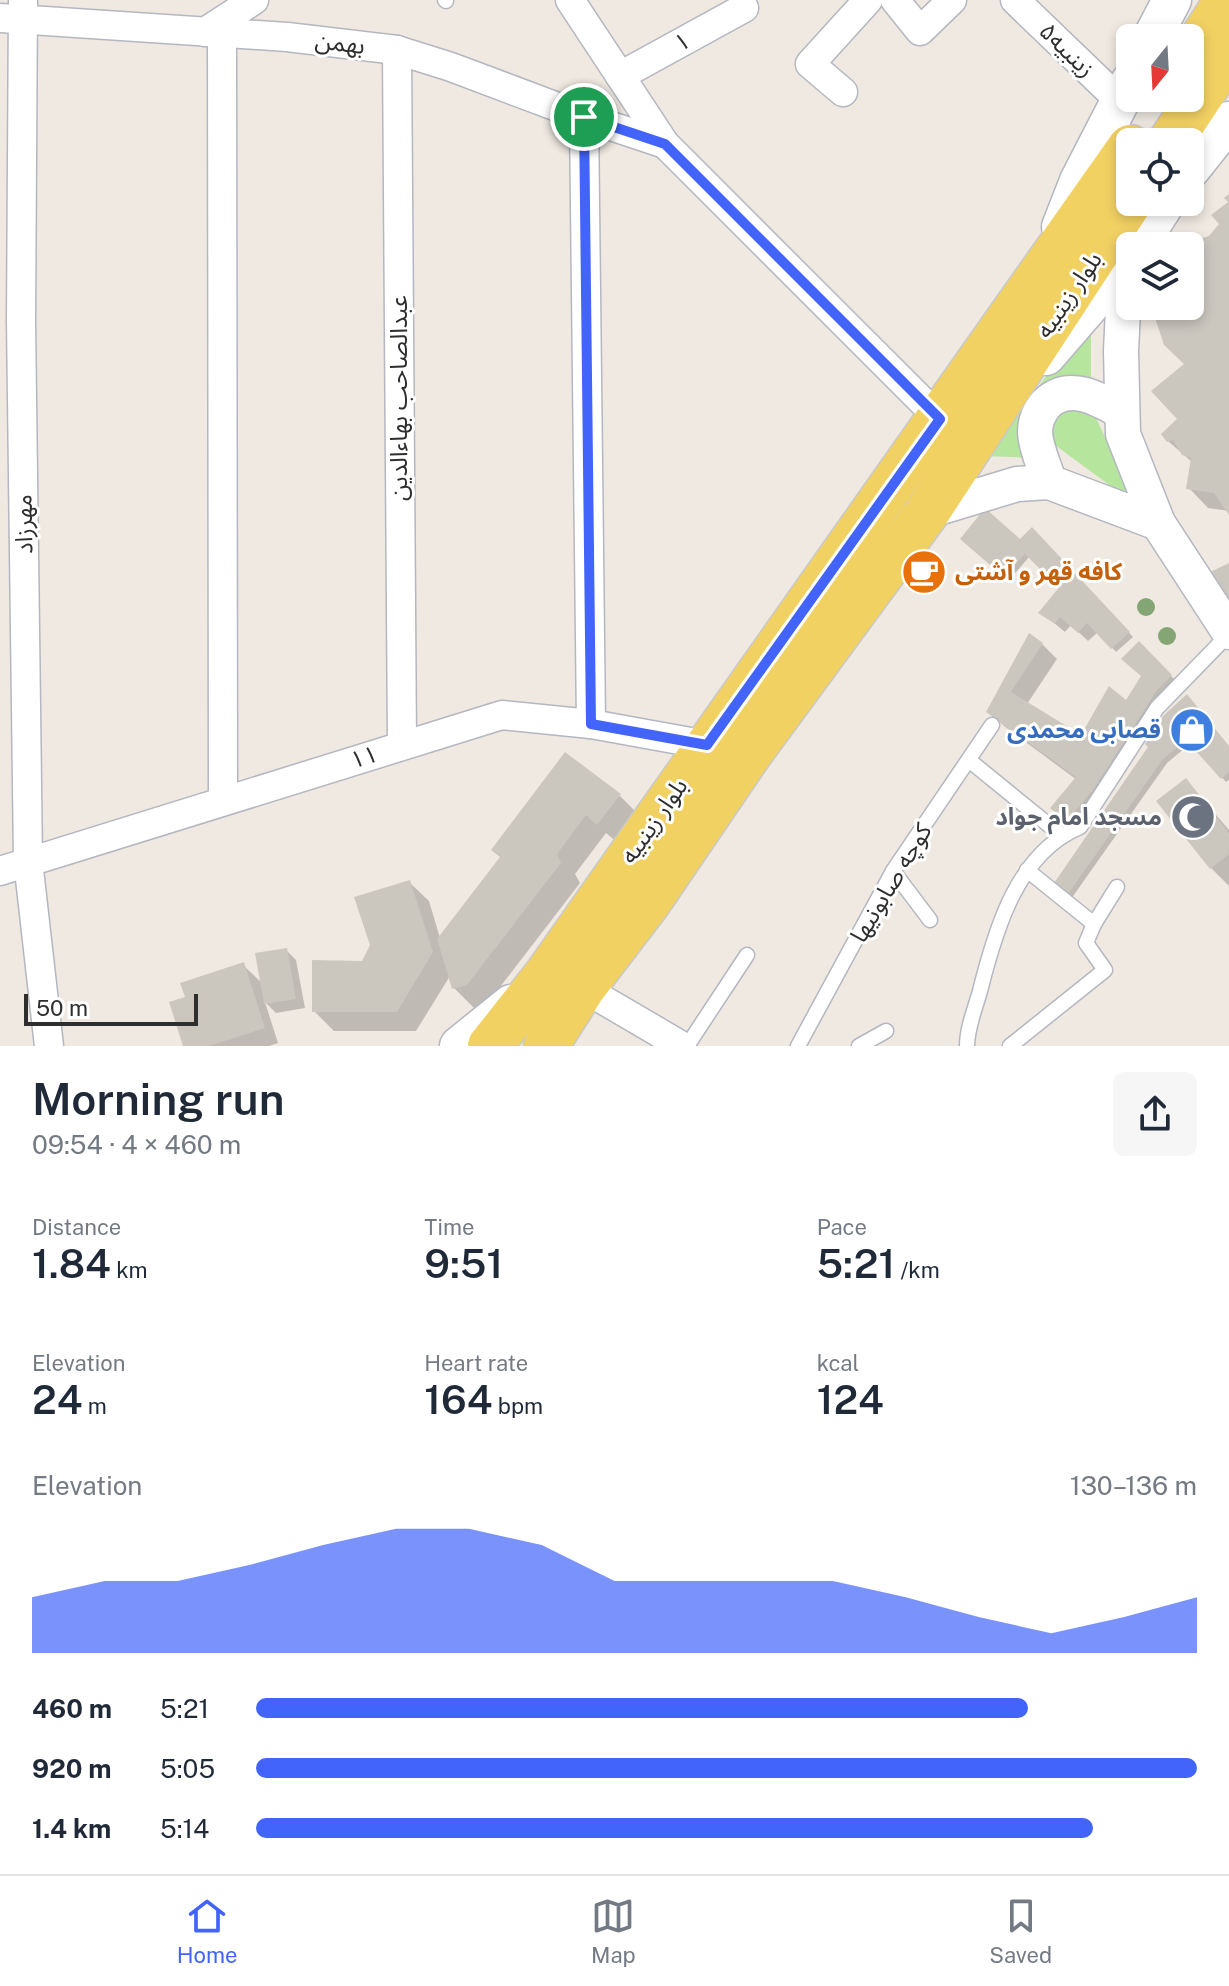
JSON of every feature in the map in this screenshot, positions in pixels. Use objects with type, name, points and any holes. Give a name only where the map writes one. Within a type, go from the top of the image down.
[{"type":"main road","points":[[1159,24],[1172,0]]},
{"type":"main road","points":[[1204,35],[1227,0]]},
{"type":"main road","name":"بلوار زینبیه","points":[[546,1046],[565,981],[707,745],[940,419],[1141,121],[1229,53]]},
{"type":"main road","points":[[1204,152],[1229,121]]},
{"type":"main road","name":"بلوار زینبیه","points":[[459,1046],[565,981],[648,903],[750,753],[928,511],[1121,216]]},
{"type":"main road","name":"بلوار زینبیه","points":[[1007,389],[1051,352],[1116,275]]},
{"type":"main road","points":[[490,1046],[565,981]]},
{"type":"street","points":[[223,801],[214,32],[254,0]]},
{"type":"street","points":[[570,0],[665,144],[940,419]]},
{"type":"street","points":[[843,92],[810,64],[868,0]]},
{"type":"street","points":[[895,0],[920,31],[952,0]]},
{"type":"street","name":"زینبیه۵","points":[[1015,0],[1141,121]]},
{"type":"street","name":"۱","points":[[620,76],[744,8]]},
{"type":"street","name":"بهمن","points":[[16,13],[397,50],[665,144]]},
{"type":"street","name":"مهرزاد","points":[[16,13],[11,177],[9,865],[49,1046]]},
{"type":"street","name":"عبدالصاحب بهاءالدین","points":[[397,50],[402,745]]},
{"type":"street","points":[[584,117],[591,724]]},
{"type":"street","points":[[1204,171],[1229,153]]},
{"type":"street","points":[[1124,320],[1121,351],[1123,434],[1158,523],[1229,633]]},
{"type":"street","points":[[1049,482],[1035,437],[1035,423],[1049,401],[1074,392],[1100,400],[1122,412]]},
{"type":"street","points":[[928,511],[1017,484],[1049,482],[1158,523]]},
{"type":"street","name":"۱۱","points":[[9,865],[502,715],[591,724],[707,745]]},
{"type":"street","points":[[565,981],[684,1046]]},
{"type":"lane","points":[[967,1046],[994,936],[1027,870],[1061,835],[1080,827],[1157,708],[1229,633]]},
{"type":"lane","name":"کوچه صابونیها","points":[[806,1042],[893,871],[992,725]]},
{"type":"lane","points":[[970,761],[1061,835]]},
{"type":"lane","points":[[1027,870],[1094,924]]},
{"type":"lane","points":[[893,871],[930,920]]},
{"type":"lane","points":[[1010,1046],[1105,970],[1086,943],[1117,887]]},
{"type":"lane","points":[[684,1046],[747,955]]},
{"type":"lane","points":[[859,1046],[886,1031]]},
{"type":"green space","points":[[1091,319],[1091,386],[1064,384],[1034,458],[984,456]]},
{"type":"green space","points":[[1057,407],[1093,412],[1139,507],[1055,445],[1050,422]]},
{"type":"building","points":[[1229,194],[1229,515],[1214,493],[1186,489],[1191,458],[1182,455],[1173,440],[1167,442],[1161,434],[1177,419],[1151,391],[1184,364],[1164,345],[1156,320],[1204,320],[1204,237],[1219,224],[1211,215],[1228,202],[1224,198]]},
{"type":"building","points":[[985,508],[1020,539],[1032,527],[1130,632],[1111,649],[1087,623],[1078,633],[1060,617],[1055,624],[1038,613],[1062,584],[1050,572],[1046,575],[1025,554],[1004,577],[960,539]]},
{"type":"building","points":[[1229,563],[1229,612],[1204,575]]},
{"type":"building","points":[[1029,633],[1043,643],[1011,692],[1081,735],[1109,686],[1126,700],[1141,676],[1121,659],[1139,641],[1172,675],[1157,690],[1093,790],[1066,822],[1050,808],[1076,777],[986,712]]},
{"type":"building","points":[[1187,694],[1229,746],[1229,772],[1221,779],[1186,740],[1163,759],[1066,897],[1052,886],[1148,747],[1145,744],[1163,716]]},
{"type":"building","points":[[565,752],[621,794],[597,825],[586,815],[557,854],[561,863],[467,985],[452,989],[437,939],[500,857],[491,850]]},
{"type":"building","name":"مسجد امام جواد","points":[[1186,778],[1229,833],[1229,854],[1210,869],[1156,801]]},
{"type":"building","points":[[410,880],[433,952],[397,1012],[312,1012],[312,960],[362,961],[370,945],[354,897]]},
{"type":"building","points":[[287,948],[296,999],[264,1004],[255,953]]},
{"type":"building","points":[[244,962],[265,1028],[209,1046],[183,1046],[169,1002],[185,997],[180,983]]},
{"type":"place","name":"کافه قهر و آشتی","points":[[924,572]]},
{"type":"place","name":"قصابی محمدی","points":[[1192,730]]},
{"type":"place","name":"مسجد امام جواد","points":[[1193,817]]},
{"type":"route","points":[[584,117],[665,144],[940,419],[707,745],[591,724],[584,117]]}]
